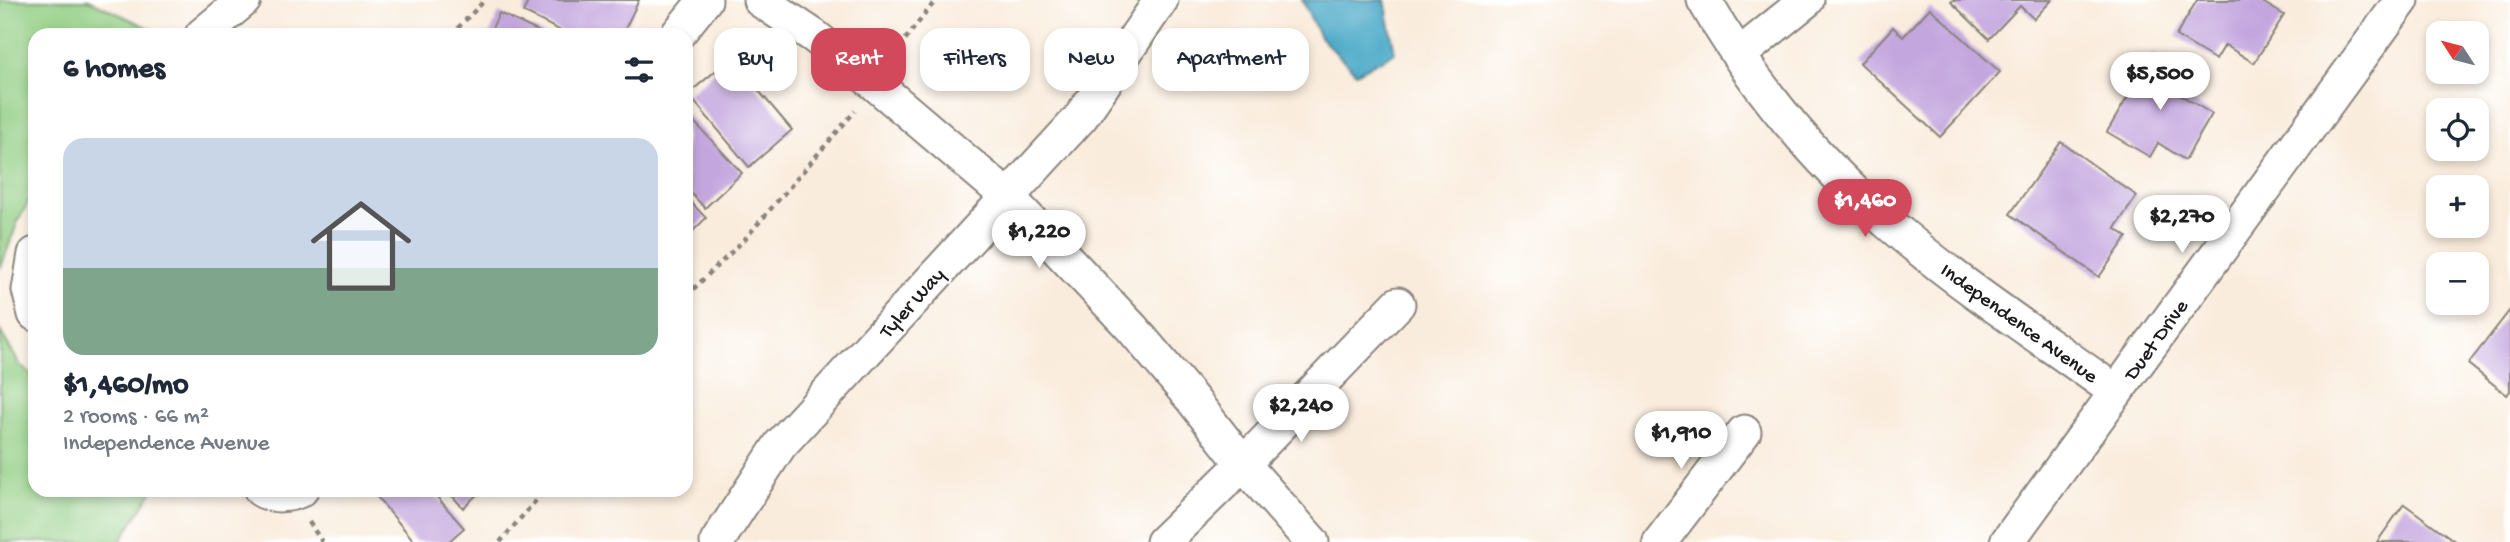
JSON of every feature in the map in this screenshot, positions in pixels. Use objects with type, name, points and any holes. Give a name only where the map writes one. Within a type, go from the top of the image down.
[{"type":"street","points":[[210,28],[244,0]]},
{"type":"street","points":[[683,28],[705,0]]},
{"type":"street","points":[[760,0],[811,34]]},
{"type":"street","name":"Tyler Way","points":[[718,542],[780,445],[1081,117],[1161,0]]},
{"type":"street","name":"Independence Avenue","points":[[1704,0],[1765,92],[1802,138],[1865,203],[1953,275],[2116,392]]},
{"type":"street","points":[[1739,55],[1807,0]]},
{"type":"street","name":"Duet Drive","points":[[2007,542],[2402,0]]},
{"type":"street","points":[[883,91],[1008,197],[1132,328],[1243,464],[1312,542]]},
{"type":"street","points":[[1163,542],[1243,464],[1398,304]]},
{"type":"street","points":[[1660,542],[1744,432]]},
{"type":"path","points":[[457,28],[485,0]]},
{"type":"path","points":[[906,40],[936,0]]},
{"type":"path","points":[[693,289],[744,240],[852,117],[869,91]]},
{"type":"path","points":[[500,542],[539,497]]},
{"type":"green space","points":[[0,0],[89,0],[149,28],[28,28],[28,203],[0,269]]},
{"type":"green space","points":[[0,331],[20,365],[28,372],[28,497],[149,497],[120,542],[0,542]]},
{"type":"water","points":[[1302,0],[1385,0],[1395,53],[1356,73],[1320,37]]},
{"type":"building","points":[[529,0],[639,0],[625,28],[555,28],[523,12]]},
{"type":"building","points":[[2052,0],[2034,19],[2020,6],[1989,39],[1951,2]]},
{"type":"building","points":[[2197,0],[2259,0],[2284,15],[2254,63],[2225,45],[2216,60],[2176,36]]},
{"type":"building","points":[[1930,8],[2000,72],[1940,137],[1860,63],[1893,27],[1903,37]]},
{"type":"building","points":[[499,13],[531,28],[492,28]]},
{"type":"building","points":[[2153,54],[2190,76],[2179,94],[2212,114],[2185,160],[2158,143],[2150,157],[2107,132]]},
{"type":"building","points":[[714,72],[714,91],[759,91],[792,130],[749,167],[693,100],[693,90]]},
{"type":"building","points":[[693,120],[742,173],[705,208],[693,195]]},
{"type":"building","points":[[2061,142],[2137,196],[2115,228],[2127,237],[2099,277],[2010,214]]},
{"type":"building","points":[[693,204],[706,218],[693,231]]},
{"type":"building","points":[[2510,310],[2510,391],[2507,395],[2468,364]]},
{"type":"building","points":[[377,497],[437,497],[464,528],[448,542],[415,542]]},
{"type":"building","points":[[453,497],[475,497],[463,508]]},
{"type":"building","points":[[2404,504],[2456,542],[2377,542]]}]
